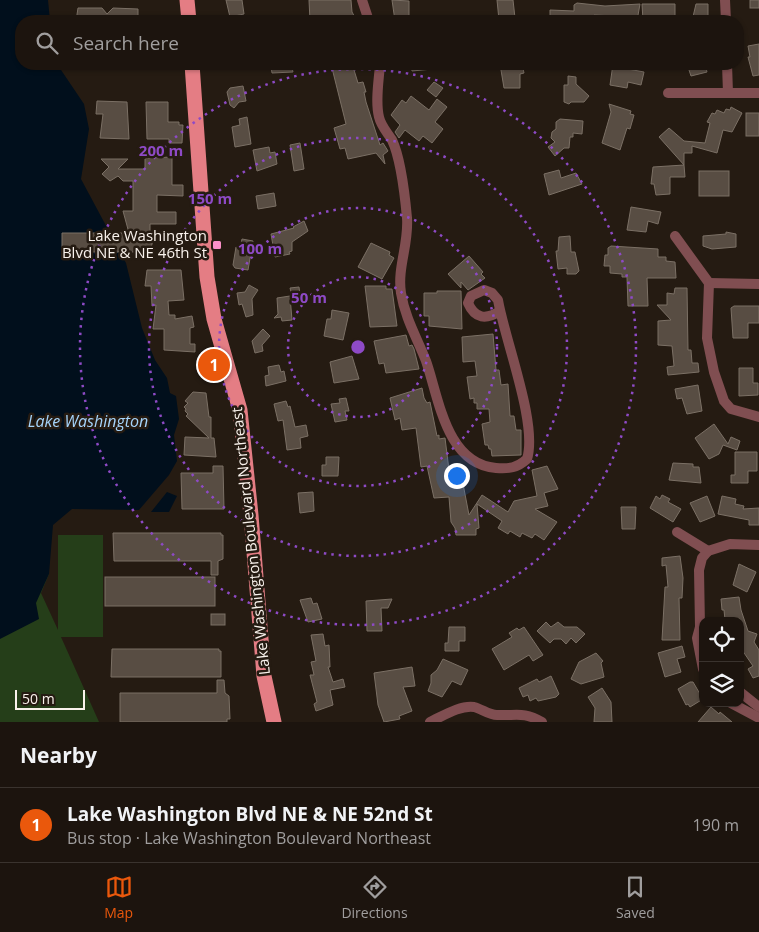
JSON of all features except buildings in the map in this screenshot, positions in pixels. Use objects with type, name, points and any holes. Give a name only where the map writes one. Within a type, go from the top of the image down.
[{"type":"main road","points":[[187,0],[188,15]]},
{"type":"main road","name":"Lake Washington Boulevard Northeast","points":[[192,70],[207,277],[214,319],[240,410],[264,676],[274,722]]},
{"type":"street","points":[[362,0],[366,15]]},
{"type":"street","points":[[725,0],[726,15]]},
{"type":"street","points":[[380,70],[378,115],[397,157],[407,218],[407,237],[400,275],[405,311],[426,361],[444,421],[459,446],[471,459],[490,468],[510,469],[527,459],[531,447],[527,417],[500,311]]},
{"type":"street","points":[[727,70],[728,93]]},
{"type":"street","points":[[668,93],[759,93]]},
{"type":"street","points":[[674,236],[710,283],[707,338],[714,372],[724,401],[731,410],[759,417]]},
{"type":"street","points":[[710,283],[759,284]]},
{"type":"street","points":[[677,532],[708,551]]},
{"type":"street","points":[[701,617],[699,570],[702,558],[708,551],[730,544],[759,545]]},
{"type":"street","points":[[699,633],[696,638],[699,651]]},
{"type":"street","points":[[744,695],[759,707]]},
{"type":"street","points":[[430,722],[461,708],[471,707],[495,715],[516,713],[531,716],[542,722]]},
{"type":"street","points":[[738,707],[759,718]]},
{"type":"green space","points":[[58,535],[103,535],[103,637],[61,637],[99,722],[0,722],[0,552],[49,574],[41,593],[58,630]]},
{"type":"water","name":"Lake Washington","points":[[0,0],[48,0],[49,15],[15,15],[15,70],[61,70],[84,104],[89,129],[81,179],[126,263],[142,328],[155,360],[167,378],[170,393],[176,396],[179,419],[174,435],[177,461],[169,475],[139,510],[72,509],[53,525],[49,574],[36,603],[39,619],[0,639]]},
{"type":"water","points":[[167,492],[177,496],[169,512],[151,512]]},
{"type":"place","name":"Lake Washington Blvd NE & NE 46th St","points":[[217,245]]},
{"type":"place","name":"Lake Washington Blvd NE & NE 52nd St","points":[[214,365]]}]
